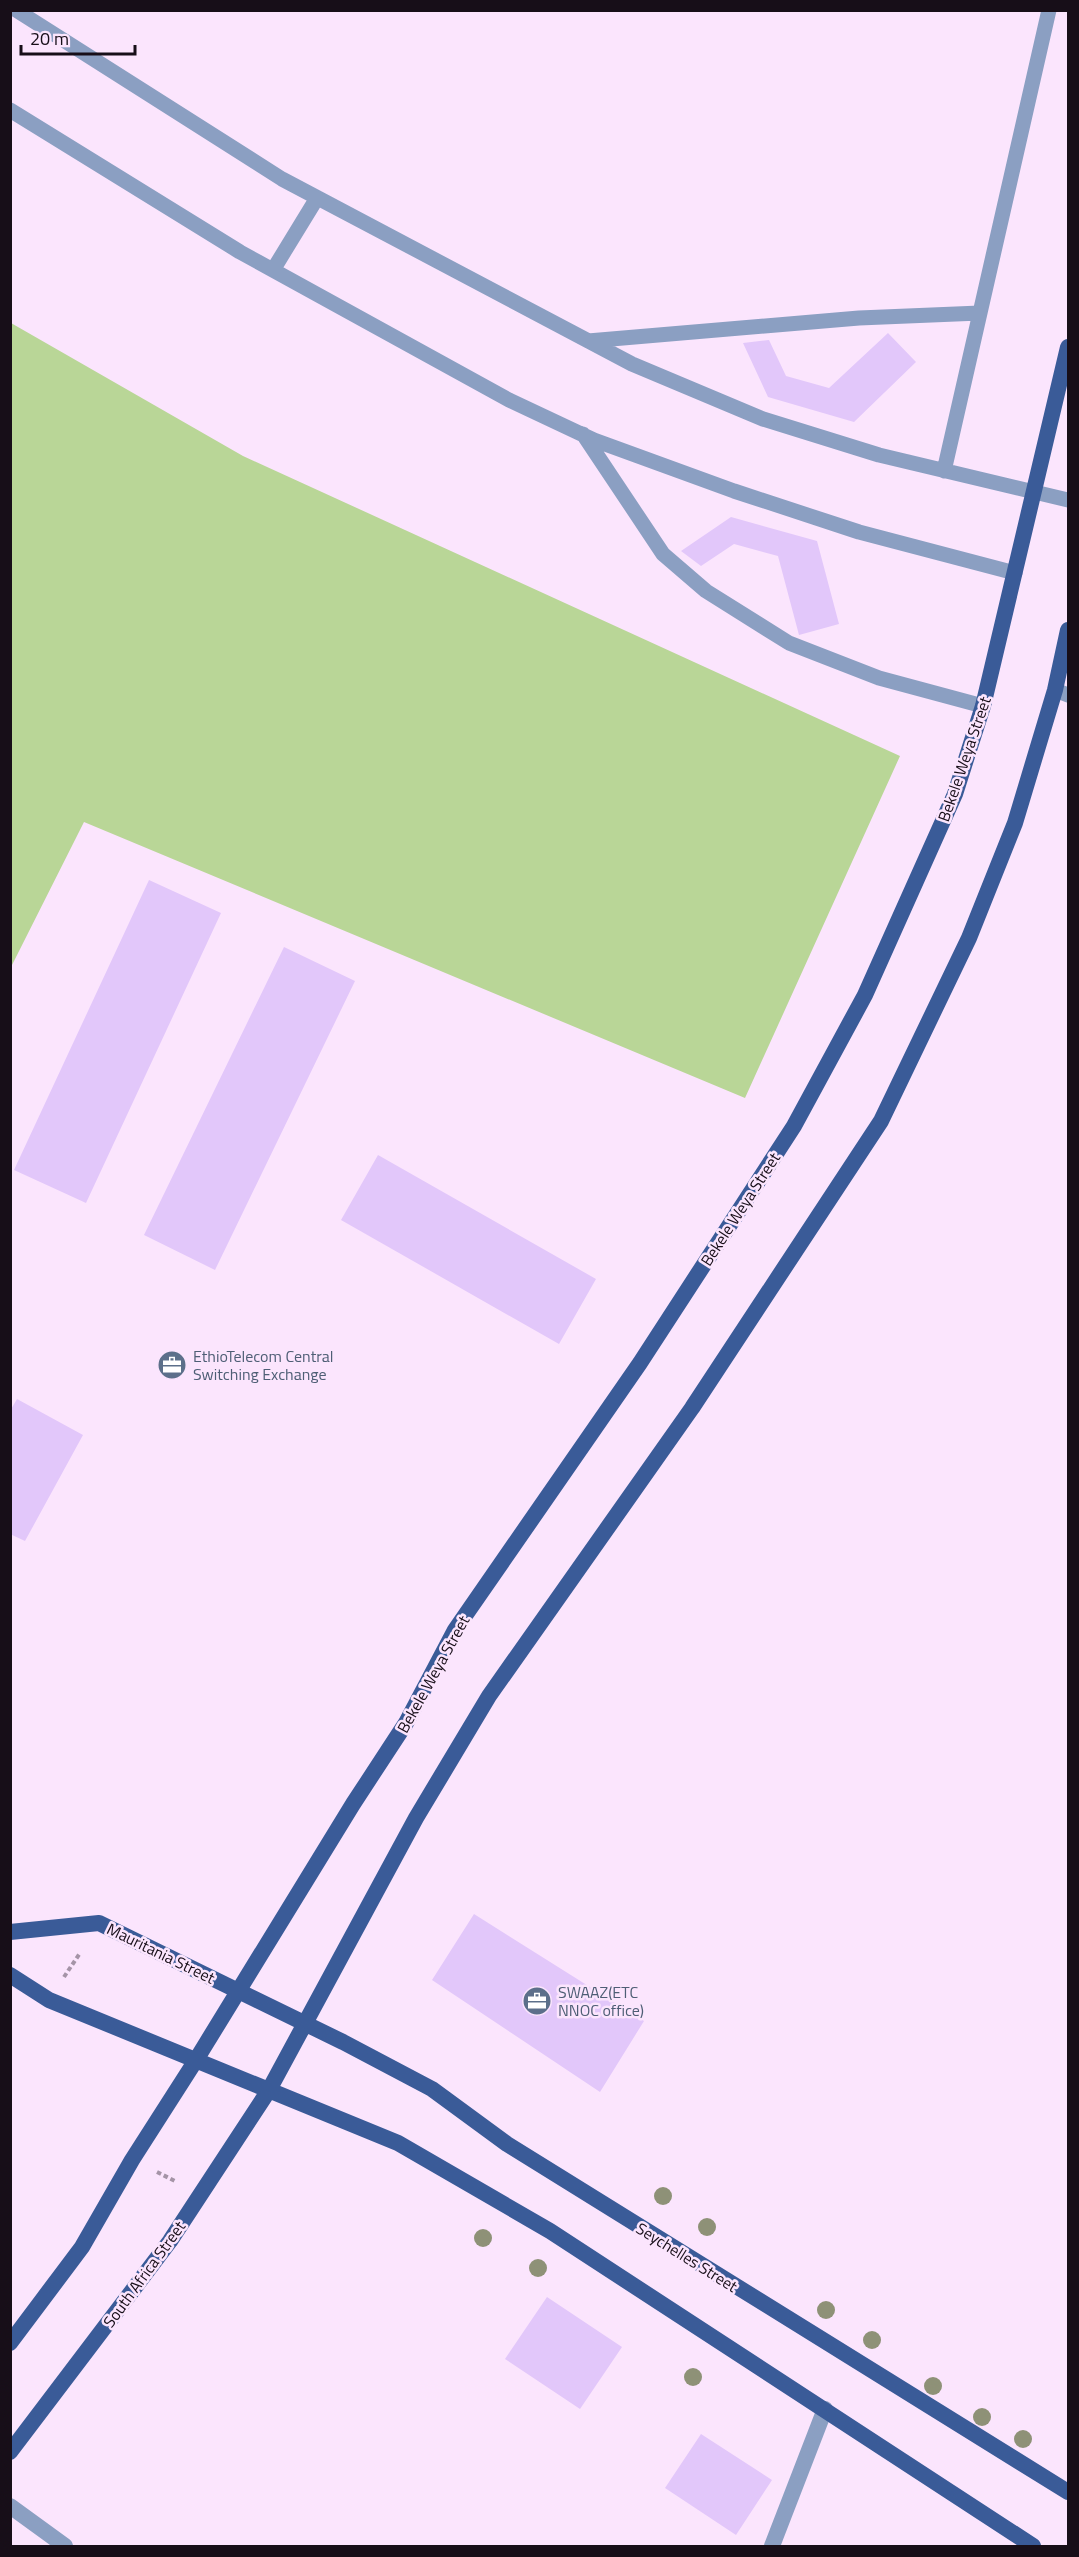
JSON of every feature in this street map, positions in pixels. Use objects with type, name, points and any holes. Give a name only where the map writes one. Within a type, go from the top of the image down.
[{"type":"main road","name":"Bekele Weya Street","points":[[196,2060],[353,1804],[406,1723],[455,1630],[640,1363],[794,1126],[865,995],[955,794],[983,706],[1068,346]]},
{"type":"main road","name":"South Africa Street","points":[[10,2452],[170,2241],[269,2091],[416,1818],[484,1705],[699,1398],[881,1121],[969,938],[1015,823],[1062,692],[1068,630]]},
{"type":"main road","name":"Mauritania Street","points":[[10,1932],[99,1923],[305,2024]]},
{"type":"main road","points":[[10,1975],[49,2000],[398,2143],[550,2231],[1033,2547]]},
{"type":"main road","name":"Seychelles Street","points":[[305,2024],[432,2089],[507,2144],[1068,2492]]},
{"type":"main road","points":[[10,2343],[82,2247],[132,2160],[196,2060]]},
{"type":"street","points":[[772,2547],[825,2409]]},
{"type":"street","points":[[10,2506],[65,2547]]},
{"type":"lane","points":[[16,10],[282,179],[632,364],[762,419],[879,455],[1068,500]]},
{"type":"lane","points":[[944,471],[1049,10]]},
{"type":"lane","points":[[10,111],[273,270],[509,400],[583,434],[735,491],[859,532],[1015,573]]},
{"type":"lane","points":[[273,270],[317,198]]},
{"type":"lane","points":[[586,341],[859,318],[980,313]]},
{"type":"lane","points":[[583,434],[663,554],[706,591],[789,643],[879,678],[983,706]]},
{"type":"path","points":[[49,2000],[99,1923]]},
{"type":"path","points":[[132,2160],[201,2194]]},
{"type":"green space","points":[[11,323],[243,456],[900,756],[745,1098],[84,822],[11,967]]},
{"type":"building","points":[[888,333],[916,362],[854,422],[768,397],[743,343],[769,340],[786,376],[829,388]]},
{"type":"building","points":[[731,517],[817,541],[839,624],[799,635],[778,556],[734,544],[701,566],[681,551]]},
{"type":"building","points":[[149,880],[221,913],[86,1203],[14,1170]]},
{"type":"building","points":[[284,947],[355,981],[215,1270],[144,1235]]},
{"type":"building","points":[[378,1155],[596,1279],[559,1344],[341,1220]]},
{"type":"building","points":[[17,1399],[83,1435],[25,1541],[10,1534],[10,1411]]},
{"type":"building","name":"SWAAZ(ETC NNOC office)","points":[[474,1914],[644,2021],[600,2092],[432,1980]]},
{"type":"building","points":[[547,2297],[622,2347],[580,2409],[505,2359]]},
{"type":"building","points":[[701,2434],[772,2480],[736,2535],[665,2488]]},
{"type":"place","name":"EthioTelecom Central Switching Exchange","points":[[172,1365]]},
{"type":"place","name":"SWAAZ(ETC NNOC office)","points":[[537,2001]]}]
